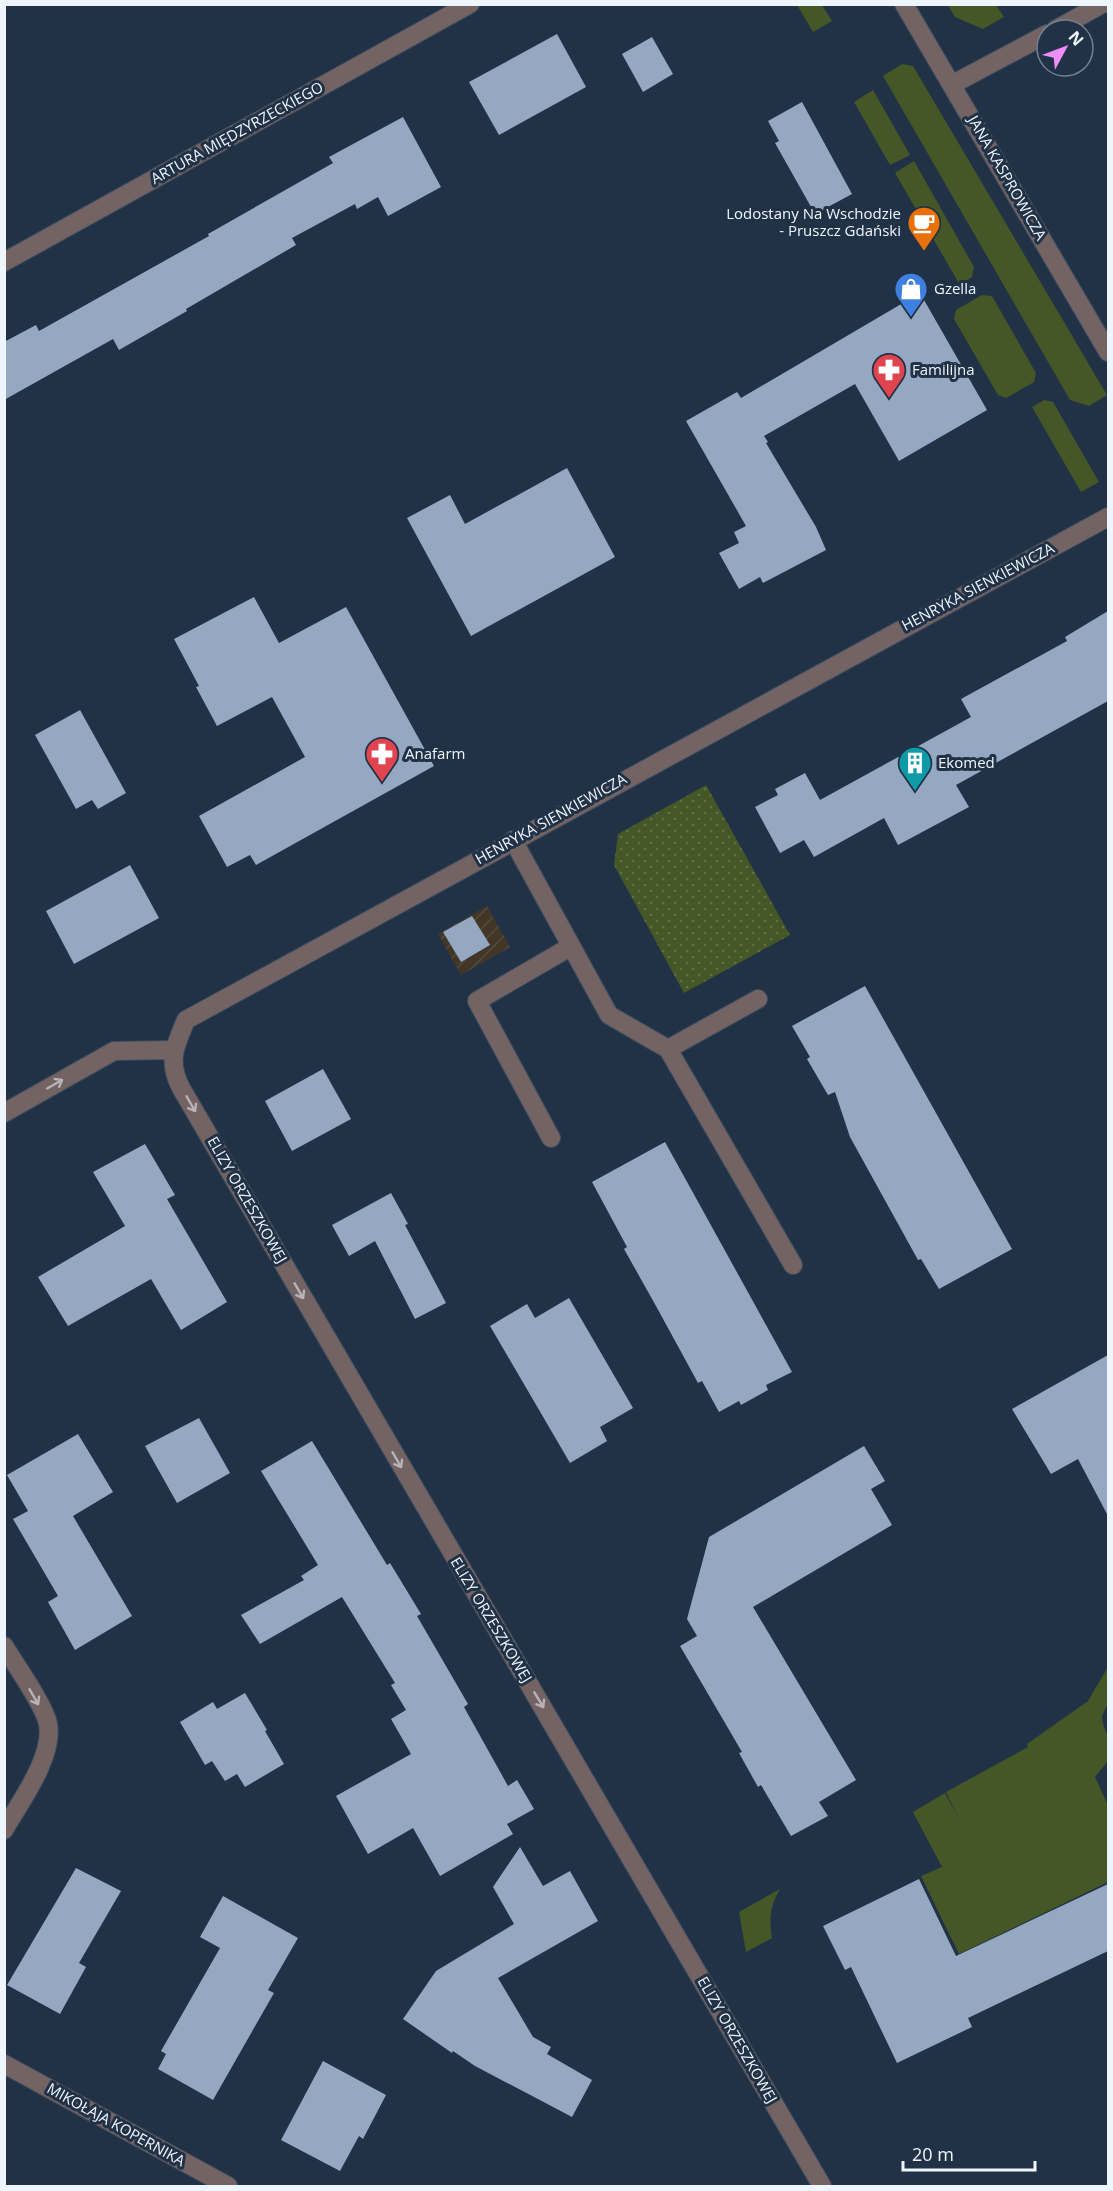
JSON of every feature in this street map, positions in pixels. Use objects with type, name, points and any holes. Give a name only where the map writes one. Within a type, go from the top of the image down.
[{"type":"street","name":"ARTURA MIĘDZYRZECKIEGO","points":[[4,262],[470,4]]},
{"type":"street","name":"JANA KASPROWICZA","points":[[904,4],[953,84],[1108,352]]},
{"type":"street","points":[[1077,18],[1102,4]]},
{"type":"street","points":[[953,84],[1035,40]]},
{"type":"street","name":"HENRYKA SIENKIEWICZA","points":[[173,1050],[186,1020],[1108,517]]},
{"type":"street","points":[[513,840],[609,1015],[668,1049],[793,1265]]},
{"type":"street","points":[[550,1138],[477,1001],[570,947]]},
{"type":"street","points":[[668,1049],[758,999]]},
{"type":"street","points":[[4,1113],[114,1051],[173,1050]]},
{"type":"street","name":"ELIZY ORZESZKOWEJ","points":[[173,1050],[175,1076],[181,1088],[822,2187]]},
{"type":"street","points":[[4,1646],[48,1723],[48,1746],[38,1771],[4,1830]]},
{"type":"street","name":"MIKOŁAJA KOPERNIKA","points":[[4,2064],[228,2187]]},
{"type":"shaded area","points":[[487,906],[510,947],[461,975],[438,934]]},
{"type":"green space","points":[[797,5],[822,5],[832,21],[813,32]]},
{"type":"green space","points":[[948,5],[996,5],[1004,17],[983,29],[955,17]]},
{"type":"green space","points":[[902,64],[913,66],[1107,395],[1089,406],[1070,400],[883,76]]},
{"type":"green space","points":[[873,90],[910,155],[890,165],[854,102]]},
{"type":"green space","points":[[914,161],[974,267],[972,277],[960,285],[895,173]]},
{"type":"green space","points":[[982,295],[992,296],[1036,373],[1034,382],[1006,398],[998,395],[954,319],[956,310]]},
{"type":"green space","points":[[1044,400],[1053,402],[1099,482],[1081,492],[1032,407]]},
{"type":"green space","points":[[706,785],[790,935],[684,993],[614,865],[618,834]]},
{"type":"green space","points":[[1108,1667],[1108,1703],[1102,1716],[1108,1737],[1108,1761],[1095,1777],[1108,1805],[1108,1882],[959,1954],[921,1876],[942,1867],[913,1812],[945,1793],[958,1817],[946,1792],[1028,1747],[1027,1744],[1088,1701]]},
{"type":"green space","points":[[780,1889],[771,1912],[772,1938],[746,1952],[739,1912]]},
{"type":"building","points":[[557,34],[586,87],[499,135],[469,82]]},
{"type":"building","points":[[652,37],[673,74],[643,92],[622,54]]},
{"type":"building","points":[[802,102],[852,194],[815,214],[775,143],[779,141],[768,121]]},
{"type":"building","points":[[403,117],[441,187],[388,216],[378,197],[357,209],[355,204],[292,238],[296,245],[119,350],[113,339],[4,400],[4,342],[36,325],[39,331],[209,236],[208,234],[333,163],[329,157]]},
{"type":"building","points":[[920,293],[987,410],[899,461],[855,384],[764,436],[816,527],[826,550],[763,583],[760,577],[739,589],[719,553],[739,543],[734,532],[746,526],[686,421],[737,392],[741,398]]},
{"type":"building","points":[[567,468],[615,557],[471,636],[407,518],[450,495],[465,524]]},
{"type":"building","points":[[254,597],[279,643],[346,607],[434,766],[256,865],[250,855],[227,867],[199,816],[305,757],[272,697],[217,726],[174,639]]},
{"type":"building","points":[[1108,611],[1108,701],[956,785],[969,807],[898,845],[884,818],[814,857],[804,840],[780,853],[755,807],[778,795],[775,789],[805,773],[820,800],[971,717],[961,699],[1067,641],[1065,637]]},
{"type":"building","points":[[80,710],[126,793],[98,809],[92,800],[76,809],[35,735]]},
{"type":"building","points":[[130,865],[159,918],[74,964],[46,911]]},
{"type":"building","points":[[472,916],[490,945],[461,962],[443,932]]},
{"type":"building","points":[[865,986],[1012,1249],[939,1289],[921,1259],[918,1260],[850,1137],[835,1092],[828,1095],[807,1059],[810,1057],[792,1026]]},
{"type":"building","points":[[323,1069],[351,1119],[292,1151],[265,1101]]},
{"type":"building","points":[[665,1142],[792,1372],[766,1385],[768,1390],[741,1405],[739,1401],[719,1412],[702,1381],[698,1383],[624,1249],[627,1247],[592,1182]]},
{"type":"building","points":[[145,1144],[175,1195],[167,1199],[227,1302],[181,1330],[151,1279],[68,1326],[38,1277],[125,1226],[93,1172]]},
{"type":"building","points":[[391,1193],[446,1303],[415,1319],[375,1241],[349,1256],[332,1225]]},
{"type":"building","points":[[569,1298],[633,1408],[600,1427],[607,1441],[570,1463],[490,1326],[527,1304],[535,1318]]},
{"type":"building","points":[[1108,1355],[1108,1516],[1078,1459],[1051,1474],[1012,1409]]},
{"type":"building","points":[[199,1418],[230,1473],[177,1503],[145,1446]]},
{"type":"building","points":[[78,1434],[113,1492],[73,1516],[132,1616],[75,1650],[48,1602],[58,1596],[13,1519],[28,1511],[7,1475]]},
{"type":"building","points":[[312,1441],[387,1565],[390,1563],[421,1614],[417,1616],[468,1704],[464,1707],[508,1786],[517,1780],[534,1809],[507,1824],[513,1834],[440,1876],[413,1828],[368,1854],[336,1796],[411,1754],[391,1719],[406,1710],[391,1685],[395,1683],[342,1597],[260,1644],[241,1615],[304,1580],[301,1576],[318,1565],[261,1471]]},
{"type":"building","points":[[864,1446],[885,1481],[871,1489],[892,1525],[753,1607],[856,1780],[819,1802],[828,1816],[791,1836],[761,1785],[758,1787],[739,1753],[742,1752],[680,1646],[697,1636],[687,1619],[709,1537]]},
{"type":"building","points":[[245,1693],[284,1764],[245,1787],[237,1774],[225,1781],[212,1761],[205,1765],[180,1722],[213,1702],[217,1709]]},
{"type":"building","points":[[520,1847],[543,1886],[570,1871],[598,1921],[498,1978],[533,2037],[551,2047],[547,2054],[592,2080],[572,2117],[475,2066],[453,2051],[452,2053],[403,2019],[436,1971],[514,1924],[493,1887]]},
{"type":"building","points":[[76,1868],[121,1891],[79,1963],[86,1967],[60,2014],[7,1985]]},
{"type":"building","points":[[919,1879],[956,1956],[1108,1884],[1108,1951],[968,2018],[972,2027],[897,2063],[851,1967],[845,1970],[823,1926]]},
{"type":"building","points":[[223,1896],[298,1938],[268,1990],[274,1993],[213,2100],[158,2069],[166,2054],[161,2051],[220,1948],[200,1937]]},
{"type":"building","points":[[323,2061],[386,2095],[363,2139],[359,2136],[340,2171],[281,2140]]},
{"type":"place","name":"Lodostany Na Wschodzie - Pruszcz Gdański","points":[[924,252]]},
{"type":"place","name":"Gzella","points":[[911,318]]},
{"type":"place","name":"Familijna","points":[[889,399]]},
{"type":"place","name":"Anafarm","points":[[382,783]]},
{"type":"place","name":"Ekomed","points":[[915,792]]}]
